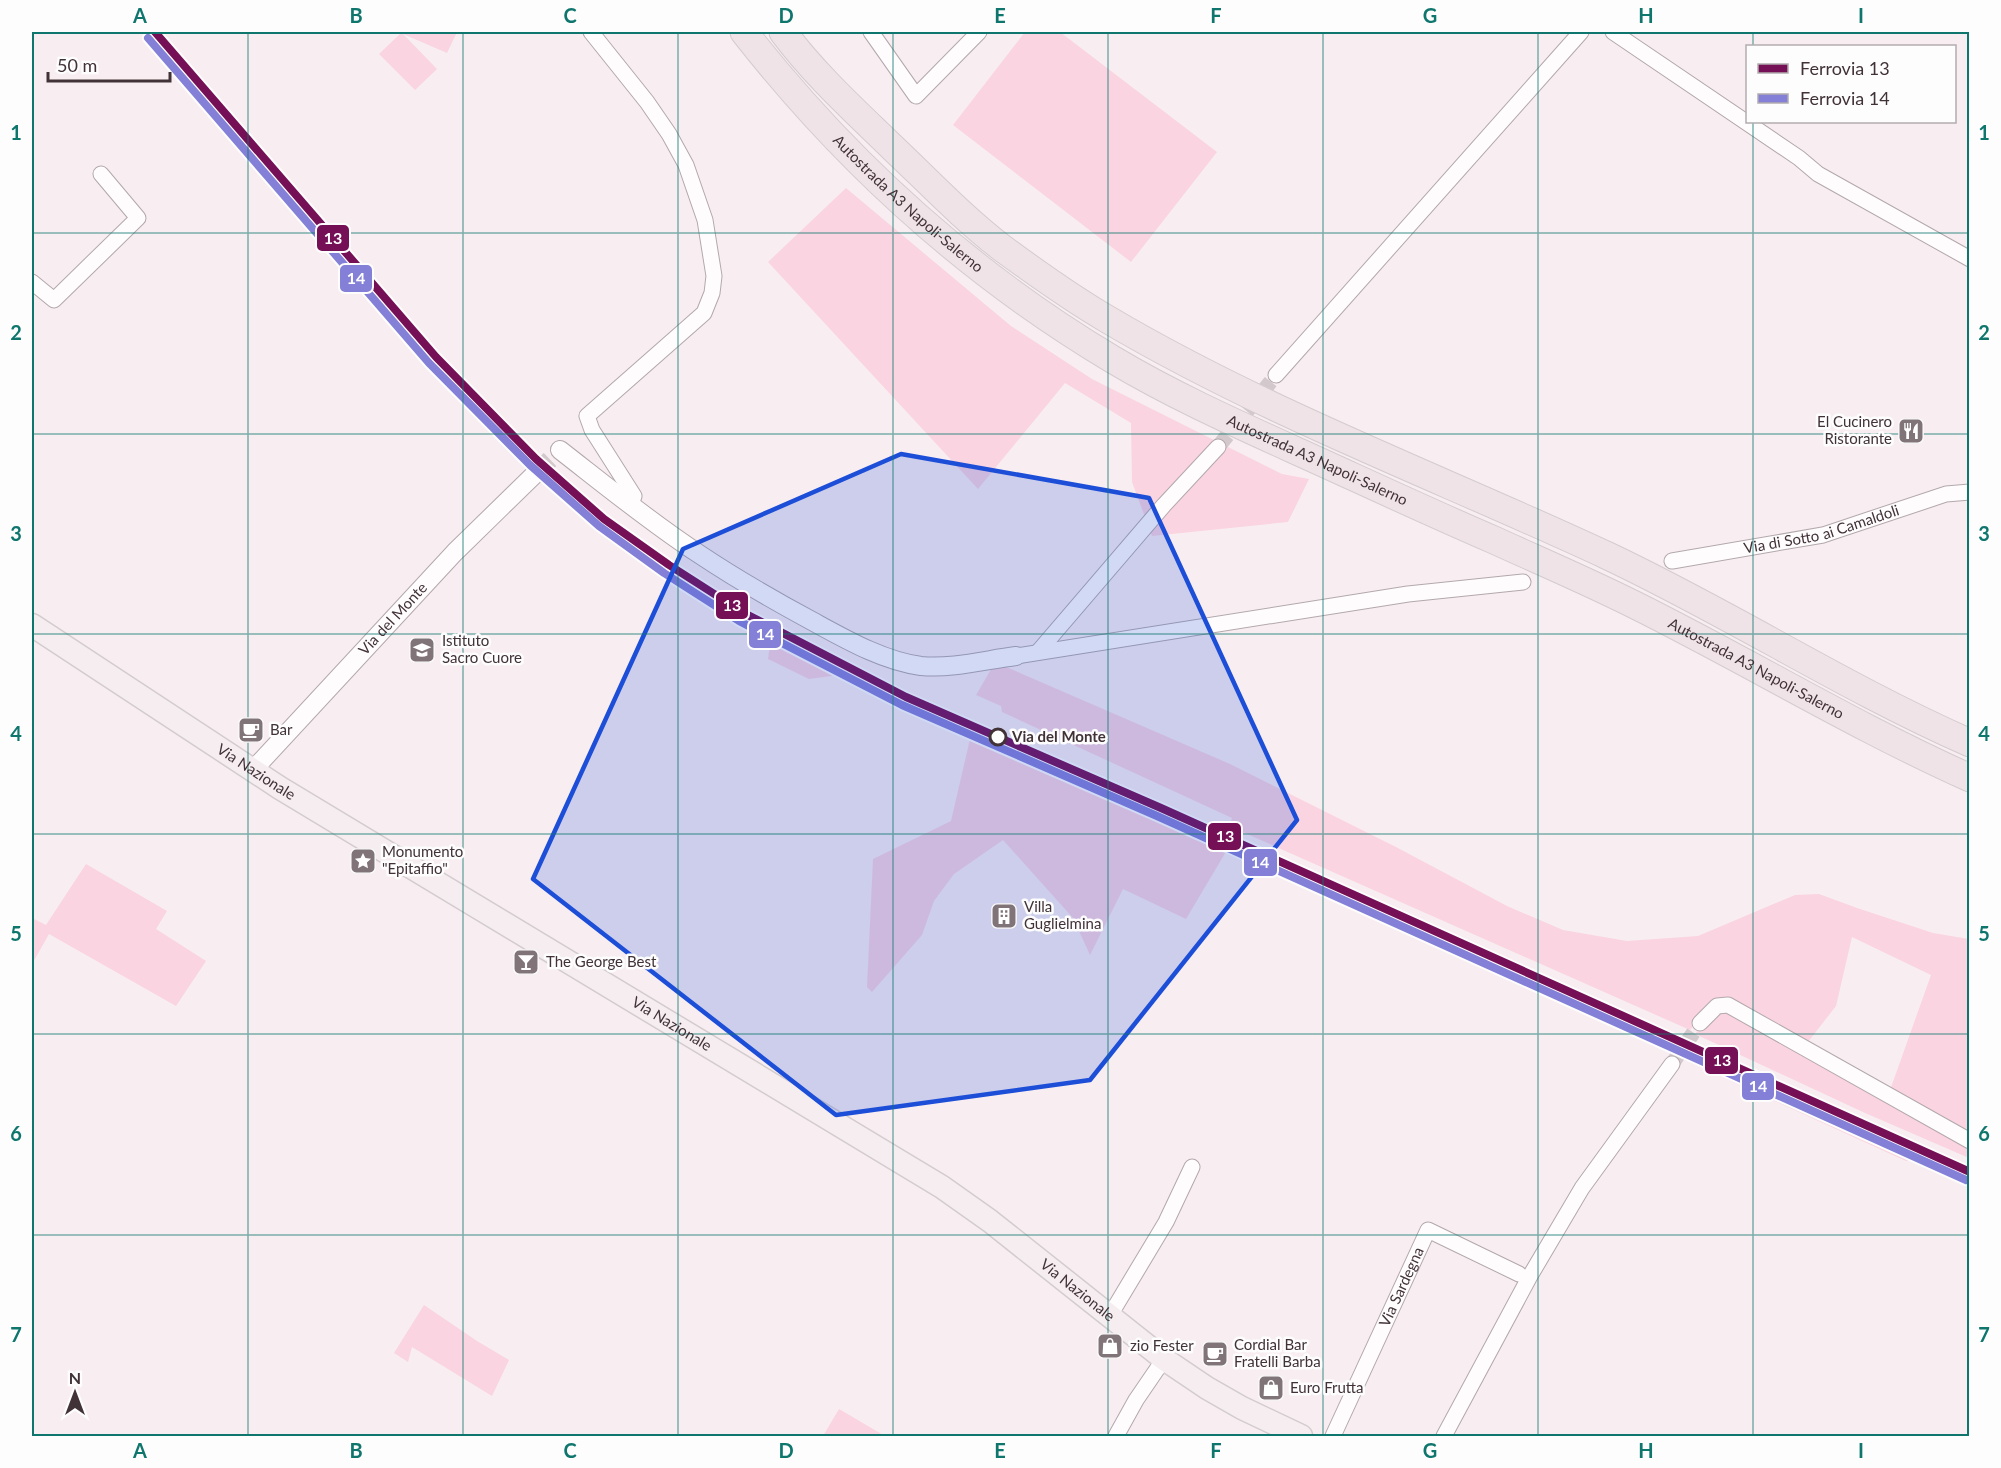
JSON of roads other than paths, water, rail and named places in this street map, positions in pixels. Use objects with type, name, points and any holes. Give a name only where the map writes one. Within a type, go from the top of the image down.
[{"type":"highway","name":"Autostrada A3 Napoli-Salerno","points":[[744,32],[793,93],[846,150],[907,208],[1007,289],[1115,361],[1226,419],[1633,603],[1842,716],[1970,778]]},
{"type":"highway","name":"Autostrada A3 Napoli-Salerno","points":[[783,32],[825,83],[957,212],[1045,279],[1103,317],[1235,388],[1609,557],[1693,599],[1873,696],[1970,743]]},
{"type":"main road","name":"Via Nazionale","points":[[32,625],[344,827],[942,1187],[990,1221],[1164,1359],[1242,1408],[1301,1437]]},
{"type":"street","points":[[871,32],[916,96],[979,32]]},
{"type":"street","points":[[1276,375],[1581,32]]},
{"type":"street","points":[[1613,32],[1746,122]]},
{"type":"street","points":[[593,34],[647,102],[669,134],[686,165],[709,238],[714,276],[712,293],[704,313],[587,416],[592,430],[634,496],[631,505]]},
{"type":"street","points":[[1747,123],[1799,158],[1818,174],[1970,259]]},
{"type":"street","points":[[32,282],[54,300],[138,218],[101,174]]},
{"type":"street","points":[[1038,652],[1164,505],[1218,447]]},
{"type":"street","points":[[560,450],[697,553],[746,583],[845,639],[886,656],[919,665],[940,667],[1408,594],[1524,582]]},
{"type":"street","name":"Via del Monte","points":[[253,770],[455,552],[537,472]]},
{"type":"street","name":"Via di Sotto ai Camaldoli","points":[[1672,561],[1823,535],[1946,494],[1970,492]]},
{"type":"street","points":[[1700,1023],[1717,1005],[1728,1005],[1970,1141]]},
{"type":"street","points":[[1444,1437],[1530,1276],[1582,1188],[1672,1064]]},
{"type":"street","points":[[1109,1317],[1166,1222],[1192,1167]]},
{"type":"street","name":"Via Sardegna","points":[[1333,1437],[1428,1230],[1519,1274]]},
{"type":"street","points":[[1116,1437],[1136,1400],[1164,1359]]},
{"type":"tunnel","points":[[1218,447],[1276,375]]},
{"type":"tunnel","points":[[537,472],[560,450]]},
{"type":"tunnel","points":[[1672,1064],[1700,1023]]},
{"type":"rail line","name":"13","points":[[155,32],[436,357],[536,459],[604,519],[669,565],[744,613],[906,697],[1161,808],[1970,1172]]},
{"type":"rail line","name":"14","points":[[148,38],[429,363],[530,465],[599,526],[664,573],[739,621],[902,705],[1157,816],[1966,1180]]},
{"type":"place","name":"El Cucinero Ristorante","points":[[1911,431]]},
{"type":"place","name":"Istituto Sacro Cuore","points":[[422,650]]},
{"type":"place","name":"Bar","points":[[251,730]]},
{"type":"place","name":"Via del Monte","points":[[998,737]]},
{"type":"place","name":"Monumento \"Epitaffio\"","points":[[363,861]]},
{"type":"place","name":"Villa Guglielmina","points":[[1004,916]]},
{"type":"place","name":"The George Best","points":[[526,962]]},
{"type":"place","name":"zio Fester","points":[[1110,1346]]},
{"type":"place","name":"Cordial Bar Fratelli Barba","points":[[1215,1354]]},
{"type":"place","name":"Euro Frutta","points":[[1271,1388]]}]
